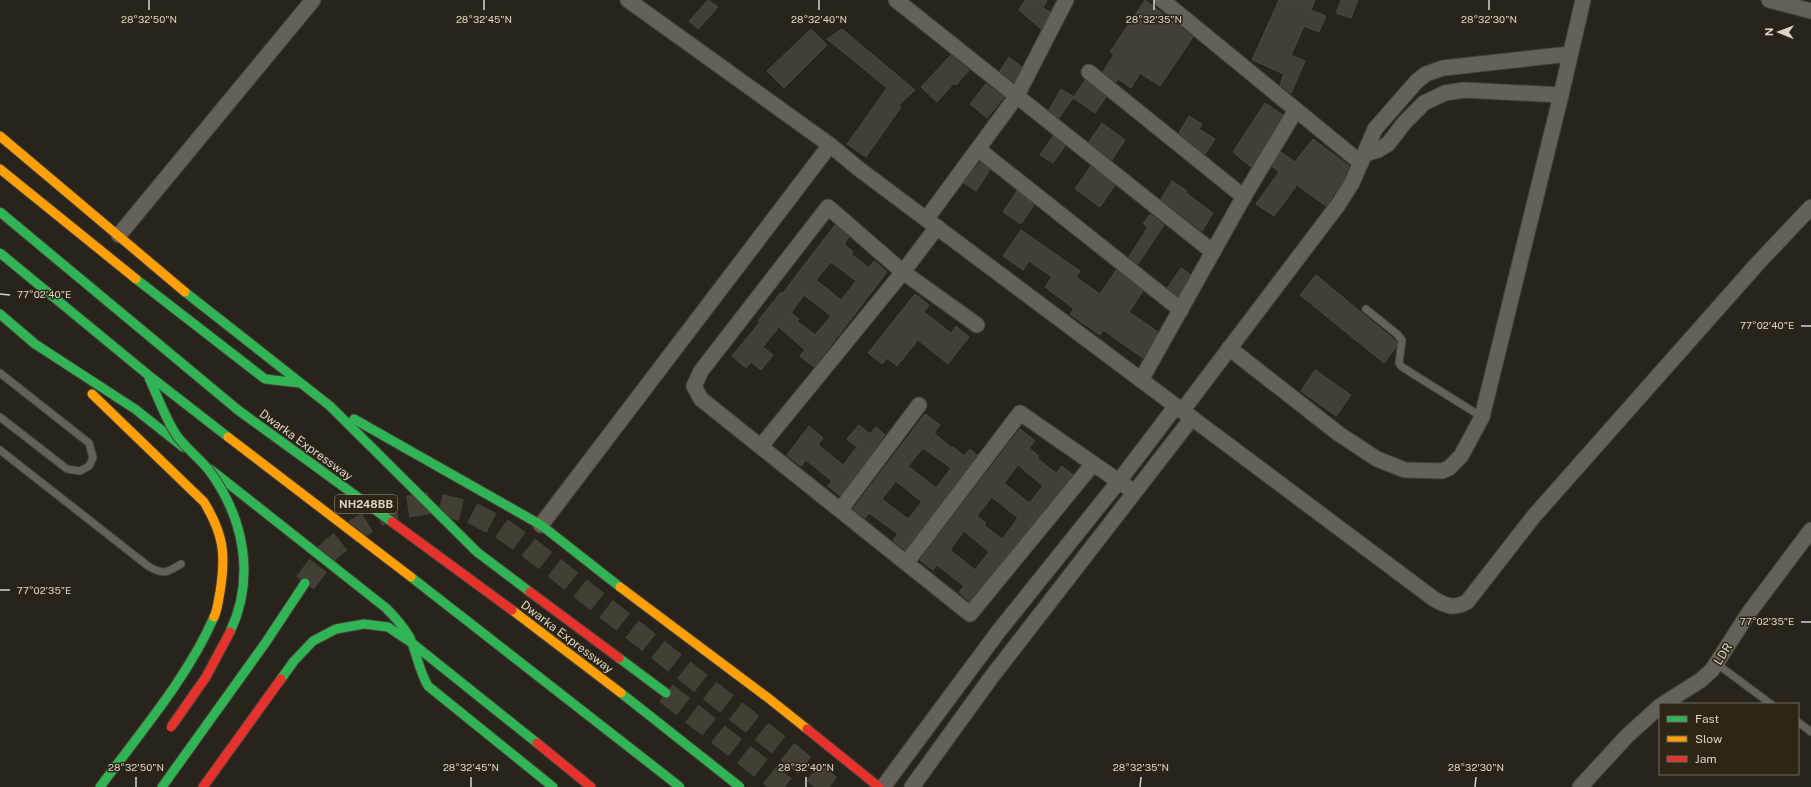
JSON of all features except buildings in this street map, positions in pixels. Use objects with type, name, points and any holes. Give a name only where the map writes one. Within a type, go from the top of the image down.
[{"type":"highway","points":[[0,136],[206,309],[330,406],[477,552],[666,693]]},
{"type":"highway","points":[[0,170],[265,379],[300,383]]},
{"type":"highway","name":"Dwarka Expressway","points":[[0,212],[238,410],[565,649],[740,787]]},
{"type":"highway","name":"NH248BB","points":[[0,253],[147,374],[542,678],[680,787]]},
{"type":"highway","points":[[0,314],[85,388],[204,502],[214,520],[218,534],[224,566],[216,613],[204,640],[173,687],[100,787]]},
{"type":"highway","points":[[35,344],[135,409],[386,608],[405,630],[412,643],[421,675],[428,686],[553,787]]},
{"type":"highway","points":[[147,374],[176,436],[210,472],[233,510],[242,543],[244,578],[239,613],[226,644],[208,675],[171,727]]},
{"type":"highway","points":[[330,406],[541,525],[767,697],[879,787]]},
{"type":"highway","points":[[162,787],[266,642],[305,583]]},
{"type":"highway","points":[[203,787],[294,661],[313,641],[336,629],[364,624],[388,627],[412,643],[591,787]]},
{"type":"street","points":[[119,236],[313,0]]},
{"type":"street","points":[[628,0],[830,145],[1183,412],[1434,598],[1450,607],[1459,606],[1467,602],[1534,516],[1753,269],[1811,207]]},
{"type":"street","points":[[896,0],[1213,252]]},
{"type":"street","points":[[761,446],[903,272],[932,222],[978,149],[1016,96],[1066,0]]},
{"type":"street","points":[[1162,0],[1296,110],[1363,158]]},
{"type":"street","points":[[1770,0],[1811,11]]},
{"type":"street","points":[[1229,348],[1339,434],[1377,459],[1405,470],[1442,471],[1449,468],[1461,456],[1482,417],[1561,95],[1581,1]]},
{"type":"street","points":[[912,787],[990,679],[1134,493],[1183,412],[1229,348],[1338,205],[1352,183],[1375,129],[1413,86],[1426,74],[1443,68],[1570,54]]},
{"type":"street","points":[[1089,72],[1244,197]]},
{"type":"street","points":[[1363,158],[1388,144],[1405,122],[1424,103],[1445,93],[1464,90],[1561,95]]},
{"type":"street","points":[[1141,380],[1244,197],[1296,110]]},
{"type":"street","points":[[541,525],[830,145]]},
{"type":"street","points":[[978,149],[1181,310]]},
{"type":"street","points":[[977,325],[903,272],[828,207],[701,371],[694,386],[701,399],[841,509],[970,614],[1093,464]]},
{"type":"street","points":[[841,509],[919,405]]},
{"type":"street","points":[[883,787],[998,632],[1119,481],[1183,412]]},
{"type":"street","points":[[907,562],[1020,413],[1119,481],[1134,493]]},
{"type":"street","name":"LDR","points":[[1665,703],[1701,680],[1717,664],[1748,614],[1811,530]]},
{"type":"street","points":[[1580,787],[1627,736],[1659,707]]},
{"type":"lane","points":[[1366,309],[1397,334],[1402,340],[1399,363],[1402,367],[1482,417]]},
{"type":"lane","points":[[0,373],[89,443],[92,458],[90,466],[80,471],[67,469],[0,417]]},
{"type":"lane","points":[[0,450],[159,573],[168,572],[181,564]]},
{"type":"lane","points":[[1717,664],[1770,703]]},
{"type":"lane","points":[[1799,723],[1811,732]]},
{"type":"tunnel","points":[[305,583],[329,551],[355,530],[390,509],[432,503],[470,512],[501,528],[528,547],[832,787]]},
{"type":"tunnel","points":[[666,693],[785,787]]},
{"type":"traffic: fast","points":[[0,212],[238,410],[392,522]]},
{"type":"traffic: fast","points":[[0,253],[147,374],[228,437]]},
{"type":"traffic: fast","points":[[136,279],[265,379],[300,383]]},
{"type":"traffic: fast","points":[[185,292],[330,406],[477,552],[530,592]]},
{"type":"traffic: fast","points":[[0,314],[35,344],[135,409],[183,447]]},
{"type":"traffic: fast","points":[[149,378],[165,415],[177,436],[208,469],[230,507],[238,527],[244,569],[243,590],[238,611],[230,632]]},
{"type":"traffic: fast","points":[[354,419],[541,525],[620,587]]},
{"type":"traffic: fast","points":[[210,469],[386,608],[399,622],[410,638],[422,674],[428,686],[553,787]]},
{"type":"traffic: fast","points":[[411,577],[680,787]]},
{"type":"traffic: fast","points":[[162,787],[266,642],[305,583]]},
{"type":"traffic: fast","points":[[100,787],[177,683],[191,661],[214,617]]},
{"type":"traffic: fast","points":[[281,679],[294,661],[313,641],[336,629],[364,624],[388,627],[412,643],[537,743]]},
{"type":"traffic: fast","points":[[619,658],[666,693]]},
{"type":"traffic: fast","points":[[621,693],[740,787]]},
{"type":"traffic: slow","points":[[0,136],[185,292]]},
{"type":"traffic: slow","points":[[0,169],[136,279]]},
{"type":"traffic: slow","points":[[92,394],[204,502],[211,514],[219,535],[223,556],[222,579],[214,617]]},
{"type":"traffic: slow","points":[[228,437],[411,577]]},
{"type":"traffic: slow","points":[[620,587],[767,697],[807,729]]},
{"type":"traffic: slow","points":[[512,610],[621,693]]},
{"type":"traffic: jam","points":[[392,522],[512,610]]},
{"type":"traffic: jam","points":[[530,592],[619,658]]},
{"type":"traffic: jam","points":[[171,727],[206,677],[230,632]]},
{"type":"traffic: jam","points":[[203,787],[281,679]]},
{"type":"traffic: jam","points":[[807,729],[879,787]]},
{"type":"traffic: jam","points":[[537,743],[591,787]]}]
